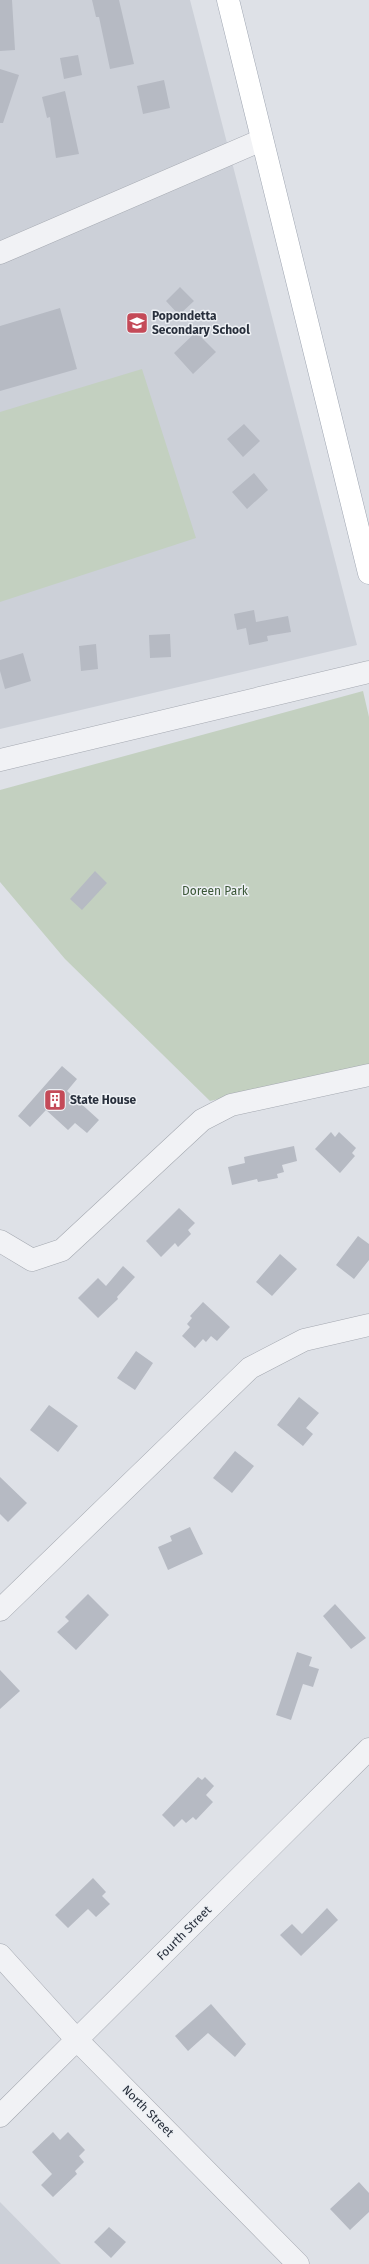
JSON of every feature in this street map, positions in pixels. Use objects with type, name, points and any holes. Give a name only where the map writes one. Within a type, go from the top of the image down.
[{"type":"main road","points":[[228,0],[369,573]]},
{"type":"street","points":[[0,254],[262,140]]},
{"type":"street","points":[[0,760],[369,672]]},
{"type":"street","points":[[0,1241],[32,1260],[62,1250],[202,1120],[231,1105],[369,1075]]},
{"type":"street","points":[[0,1610],[250,1368],[304,1340],[369,1325]]},
{"type":"street","name":"Fourth Street","points":[[0,2116],[369,1749]]},
{"type":"street","name":"North Street","points":[[0,1955],[77,2040],[298,2264]]},
{"type":"shaded area","name":"Popondetta Secondary School","points":[[0,0],[190,0],[357,645],[0,729]]},
{"type":"shaded area","points":[[0,2202],[61,2264],[0,2264]]},
{"type":"green space","points":[[142,369],[196,538],[0,602],[0,412]]},
{"type":"green space","name":"Doreen Park","points":[[363,691],[369,717],[369,1065],[210,1101],[65,959],[0,882],[0,790]]},
{"type":"building","points":[[0,0],[12,0],[15,50],[0,51]]},
{"type":"building","points":[[92,0],[119,0],[134,64],[110,69],[99,17],[96,17]]},
{"type":"building","points":[[78,55],[82,75],[64,79],[60,58]]},
{"type":"building","points":[[0,69],[19,75],[3,123],[0,123]]},
{"type":"building","points":[[164,80],[170,108],[143,114],[137,86]]},
{"type":"building","points":[[65,91],[79,154],[56,158],[50,117],[47,118],[42,97]]},
{"type":"building","points":[[180,287],[194,301],[179,315],[166,301]]},
{"type":"building","points":[[60,308],[77,369],[0,391],[0,326]]},
{"type":"building","points":[[196,332],[216,352],[193,374],[174,353]]},
{"type":"building","points":[[244,424],[260,441],[243,457],[227,439]]},
{"type":"building","points":[[254,473],[268,490],[247,509],[232,492]]},
{"type":"building","points":[[254,610],[256,622],[288,616],[291,632],[267,636],[268,641],[249,645],[246,628],[237,630],[234,614]]},
{"type":"building","points":[[170,634],[171,657],[150,658],[149,635]]},
{"type":"building","points":[[96,644],[98,669],[81,671],[79,646]]},
{"type":"building","points":[[23,653],[31,681],[5,689],[0,671],[0,660]]},
{"type":"building","points":[[95,871],[107,883],[82,910],[70,899]]},
{"type":"building","name":"State House","points":[[62,1066],[77,1079],[67,1091],[99,1120],[87,1133],[75,1123],[68,1130],[46,1110],[30,1127],[18,1116]]},
{"type":"building","points":[[331,1132],[335,1137],[339,1132],[356,1148],[352,1153],[355,1156],[340,1173],[315,1149]]},
{"type":"building","points":[[294,1146],[297,1161],[282,1165],[284,1172],[277,1174],[278,1178],[258,1182],[257,1179],[232,1185],[228,1167],[245,1163],[244,1157]]},
{"type":"building","points":[[179,1208],[195,1223],[188,1230],[191,1234],[178,1247],[175,1243],[161,1257],[146,1241]]},
{"type":"building","points":[[358,1236],[369,1244],[369,1260],[354,1279],[336,1265]]},
{"type":"building","points":[[280,1254],[297,1269],[272,1296],[256,1282]]},
{"type":"building","points":[[123,1266],[135,1277],[117,1297],[118,1299],[98,1318],[78,1298],[98,1278],[106,1286]]},
{"type":"building","points":[[203,1302],[230,1327],[217,1341],[211,1336],[206,1342],[203,1339],[195,1348],[182,1336],[190,1327],[187,1324],[192,1318],[190,1316]]},
{"type":"building","points":[[136,1351],[153,1363],[135,1390],[117,1378]]},
{"type":"building","points":[[299,1397],[319,1413],[306,1428],[313,1434],[303,1446],[277,1425]]},
{"type":"building","points":[[49,1405],[78,1426],[58,1452],[30,1430]]},
{"type":"building","points":[[235,1451],[254,1466],[232,1493],[213,1478]]},
{"type":"building","points":[[0,1477],[27,1503],[8,1522],[0,1514]]},
{"type":"building","points":[[190,1527],[203,1554],[168,1570],[158,1547],[172,1541],[170,1536]]},
{"type":"building","points":[[88,1594],[109,1615],[76,1650],[57,1632],[69,1621],[65,1617]]},
{"type":"building","points":[[335,1604],[366,1638],[351,1649],[323,1616]]},
{"type":"building","points":[[297,1652],[312,1657],[309,1666],[319,1669],[313,1687],[303,1684],[291,1720],[276,1715]]},
{"type":"building","points":[[0,1670],[20,1691],[0,1709]]},
{"type":"building","points":[[198,1777],[202,1780],[205,1777],[214,1786],[206,1795],[213,1802],[196,1820],[193,1817],[186,1823],[182,1819],[174,1827],[162,1815]]},
{"type":"building","points":[[93,1878],[106,1892],[102,1896],[110,1904],[96,1917],[88,1909],[68,1928],[55,1915]]},
{"type":"building","points":[[327,1908],[338,1920],[301,1956],[280,1935],[292,1924],[302,1934]]},
{"type":"building","points":[[211,2004],[246,2044],[235,2057],[208,2033],[188,2051],[175,2036]]},
{"type":"building","points":[[53,2132],[60,2140],[68,2132],[85,2150],[79,2156],[84,2162],[75,2171],[77,2174],[53,2197],[41,2185],[52,2174],[32,2152]]},
{"type":"building","points":[[359,2182],[369,2193],[369,2212],[350,2230],[330,2209]]},
{"type":"building","points":[[109,2227],[126,2242],[111,2258],[94,2242]]},
{"type":"place","name":"Popondetta Secondary School","points":[[137,323]]},
{"type":"place","name":"State House","points":[[55,1100]]}]
